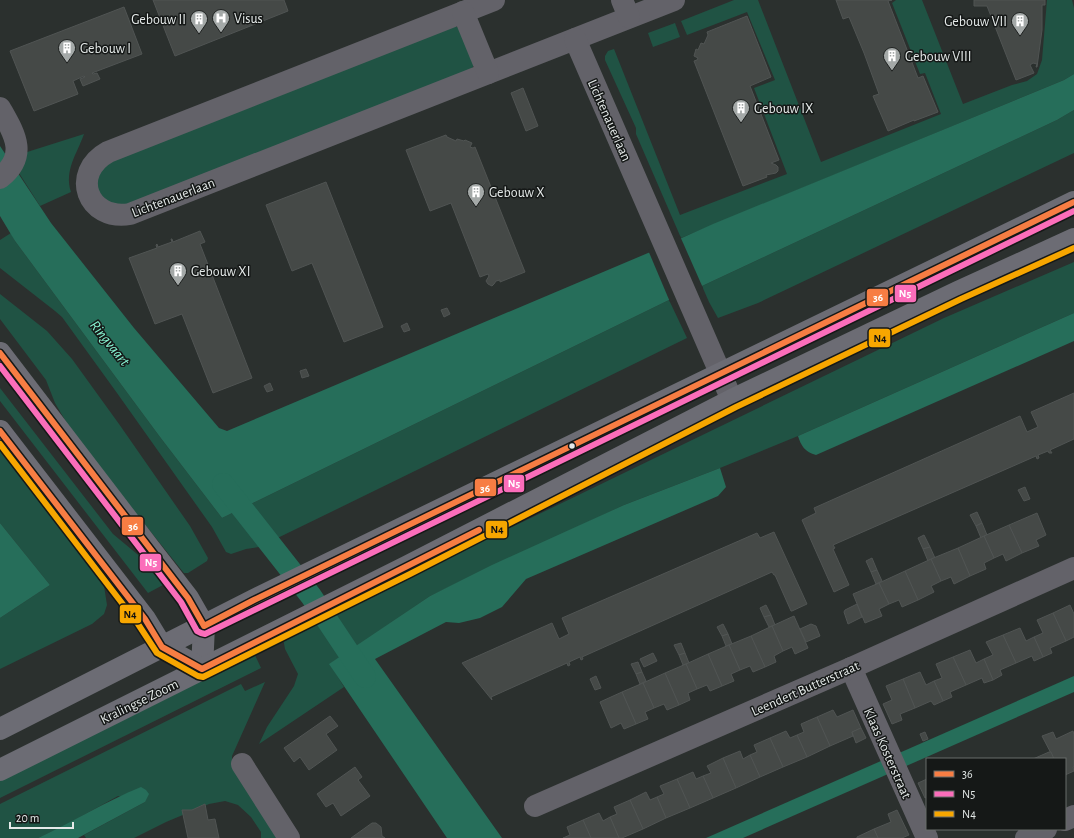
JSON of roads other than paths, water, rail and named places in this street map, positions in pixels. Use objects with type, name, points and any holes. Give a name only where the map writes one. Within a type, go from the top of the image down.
[{"type":"main road","points":[[0,729],[259,598],[1074,202]]},
{"type":"main road","name":"Kralingse Zoom","points":[[0,770],[406,567],[732,400],[958,292],[1074,239]]},
{"type":"main road","points":[[0,353],[188,598],[204,626],[202,669],[162,647],[145,619],[0,430]]},
{"type":"street","name":"Lichtenauerlaan","points":[[494,0],[108,152],[100,156],[94,162],[90,170],[87,182],[89,195],[101,210],[110,215],[120,216],[130,214],[575,39],[626,9],[674,0]]},
{"type":"street","points":[[463,12],[488,73]]},
{"type":"street","name":"Lichtenauerlaan","points":[[575,39],[732,400]]},
{"type":"street","points":[[0,108],[13,130],[18,148],[13,164],[0,178]]},
{"type":"street","name":"Leendert Butterstraat","points":[[535,806],[851,668],[1074,568]]},
{"type":"street","name":"Klaas Kosterstraat","points":[[851,668],[927,838]]},
{"type":"street","points":[[242,764],[289,838]]},
{"type":"street","points":[[1026,838],[1044,830]]},
{"type":"water","name":"Ringvaart","points":[[1074,74],[1074,110],[1057,120],[669,300],[222,518],[15,241],[0,216],[0,146],[51,223],[134,328],[219,428],[227,431],[648,253],[713,224],[1064,80]]},
{"type":"water","points":[[1074,313],[1074,341],[816,455],[806,450],[801,443],[798,436]]},
{"type":"water","points":[[720,468],[726,487],[718,496],[526,579],[502,607],[480,618],[459,623],[446,622],[375,659],[502,838],[447,838],[329,664],[430,596],[492,565],[624,505]]},
{"type":"water","points":[[0,523],[50,585],[0,618]]},
{"type":"water","points":[[1074,676],[1074,692],[743,838],[706,838]]},
{"type":"water","points":[[141,787],[149,794],[145,802],[78,838],[38,838],[115,799]]},
{"type":"waterway","points":[[223,484],[311,596],[365,677]]},
{"type":"place","name":"Visus","points":[[221,33]]},
{"type":"place","name":"Gebouw II","points":[[199,34]]},
{"type":"place","name":"Gebouw VII","points":[[1020,36]]},
{"type":"place","name":"Gebouw I","points":[[67,63]]},
{"type":"place","name":"Gebouw VIII","points":[[892,71]]},
{"type":"place","name":"Gebouw IX","points":[[741,123]]},
{"type":"place","name":"Gebouw X","points":[[476,207]]},
{"type":"place","name":"Gebouw XI","points":[[178,286]]}]
